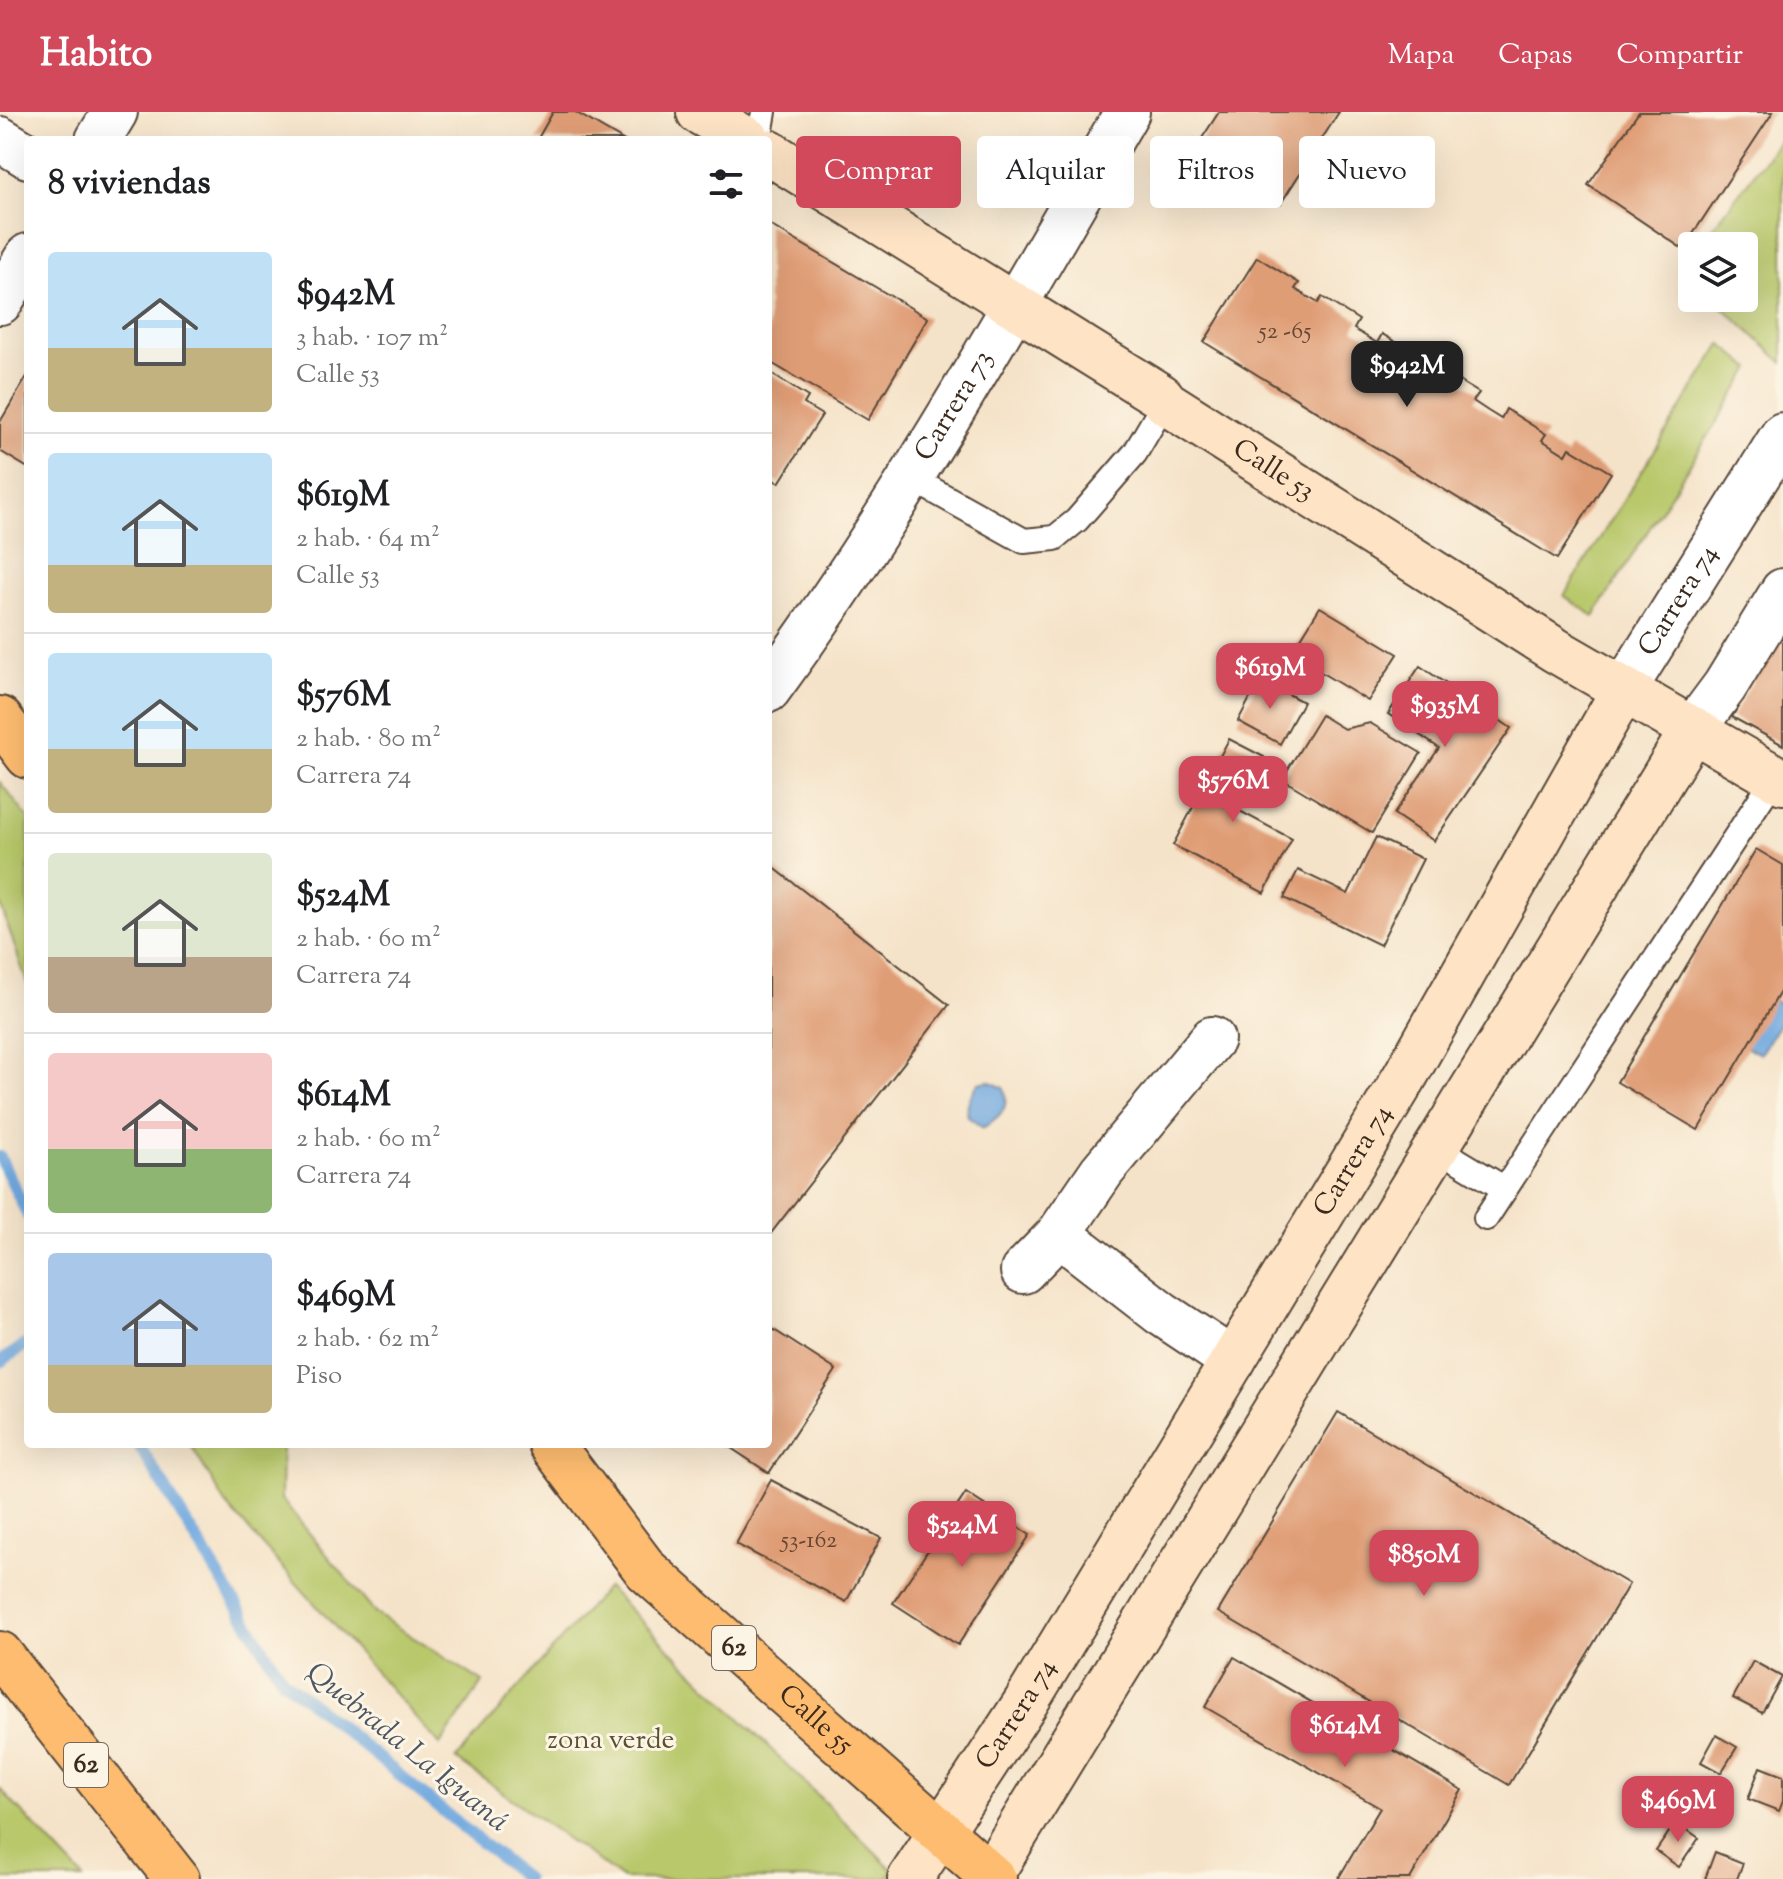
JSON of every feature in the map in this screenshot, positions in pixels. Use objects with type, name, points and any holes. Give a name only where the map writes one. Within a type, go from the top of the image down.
[{"type":"highway","points":[[0,719],[24,751]]},
{"type":"highway","name":"Calle 55","points":[[554,1448],[646,1570],[990,1878]]},
{"type":"highway","name":"62","points":[[0,1654],[175,1878]]},
{"type":"street","points":[[100,136],[115,112]]},
{"type":"street","points":[[699,112],[741,136]]},
{"type":"street","name":"Carrera 73","points":[[772,684],[911,478],[1127,112]]},
{"type":"street","points":[[0,139],[24,154]]},
{"type":"street","name":"Calle 53","points":[[772,154],[1162,397],[1165,402],[1542,642],[1779,780]]},
{"type":"street","points":[[0,302],[24,263]]},
{"type":"street","name":"Carrera 74","points":[[910,1879],[1026,1702],[1403,1080],[1623,691],[1783,435]]},
{"type":"street","points":[[990,1878],[1693,729],[1725,686],[1783,591]]},
{"type":"street","points":[[1023,1271],[1059,1234],[1102,1171],[1212,1039]]},
{"type":"street","points":[[1059,1234],[1161,1313],[1233,1361]]},
{"type":"lane","points":[[760,136],[764,112]]},
{"type":"lane","points":[[911,478],[1024,541],[1055,538],[1077,520],[1135,453],[1165,402]]},
{"type":"lane","points":[[1486,1218],[1779,780]]},
{"type":"lane","points":[[1437,1148],[1505,1189]]},
{"type":"green space","points":[[1783,136],[1783,363],[1728,312],[1758,312],[1758,232],[1710,232]]},
{"type":"green space","points":[[1721,344],[1751,368],[1594,616],[1564,596]]},
{"type":"green space","points":[[0,782],[24,813],[24,974],[0,903]]},
{"type":"green space","name":"zona verde","points":[[192,1448],[282,1448],[281,1499],[375,1613],[483,1682],[440,1745],[226,1504]]},
{"type":"green space","name":"zona verde","points":[[607,1587],[893,1870],[887,1879],[623,1879],[456,1759]]},
{"type":"green space","points":[[0,1789],[81,1875],[83,1879],[0,1879]]},
{"type":"water","points":[[1766,996],[1783,1006],[1783,1018],[1760,1054],[1738,1043]]},
{"type":"water","points":[[988,1081],[1004,1088],[1006,1102],[999,1116],[983,1128],[968,1117],[967,1108],[979,1083]]},
{"type":"building","points":[[553,112],[575,112],[616,136],[539,136]]},
{"type":"building","points":[[1219,112],[1339,112],[1324,136],[1299,136],[1299,175],[1283,200],[1283,136],[1203,136]]},
{"type":"building","points":[[1639,112],[1773,112],[1694,232],[1678,232],[1678,246],[1588,185]]},
{"type":"building","points":[[772,226],[928,318],[868,420],[772,363]]},
{"type":"building","points":[[1257,257],[1299,283],[1295,289],[1318,303],[1322,297],[1359,320],[1354,329],[1377,343],[1382,334],[1422,358],[1419,364],[1443,379],[1446,373],[1479,393],[1473,401],[1501,419],[1506,409],[1546,434],[1542,440],[1566,455],[1570,448],[1611,473],[1557,559],[1204,342]]},
{"type":"building","points":[[772,374],[808,397],[804,404],[822,415],[779,483],[772,479]]},
{"type":"building","points":[[24,382],[24,466],[0,451],[0,422]]},
{"type":"building","points":[[1320,607],[1398,654],[1368,701],[1291,654]]},
{"type":"building","points":[[1783,629],[1783,745],[1732,717]]},
{"type":"building","points":[[1420,666],[1511,728],[1434,841],[1394,814],[1439,748],[1388,714]]},
{"type":"building","points":[[1260,679],[1303,702],[1280,744],[1238,721]]},
{"type":"building","points":[[1321,715],[1344,729],[1370,723],[1421,753],[1372,833],[1282,779]]},
{"type":"building","points":[[1229,739],[1264,757],[1236,809],[1292,839],[1264,893],[1173,845]]},
{"type":"building","points":[[1376,837],[1423,859],[1380,945],[1284,898],[1298,870],[1348,894]]},
{"type":"building","points":[[1756,849],[1783,865],[1783,987],[1698,1130],[1617,1082]]},
{"type":"building","points":[[772,866],[949,1005],[772,1232]]},
{"type":"building","points":[[772,1329],[836,1370],[769,1473],[731,1448],[772,1448]]},
{"type":"building","points":[[1338,1412],[1629,1584],[1509,1785],[1218,1612]]},
{"type":"building","points":[[771,1480],[881,1538],[846,1602],[736,1544]]},
{"type":"building","points":[[966,1493],[1030,1535],[958,1645],[893,1603]]},
{"type":"building","points":[[1234,1657],[1462,1790],[1410,1879],[1338,1879],[1380,1808],[1205,1707]]},
{"type":"building","points":[[1753,1661],[1782,1677],[1762,1713],[1733,1698]]},
{"type":"building","points":[[1716,1735],[1737,1747],[1721,1773],[1701,1762]]},
{"type":"building","points":[[1760,1767],[1783,1776],[1783,1801],[1779,1811],[1748,1799]]},
{"type":"building","points":[[1676,1822],[1699,1838],[1679,1867],[1656,1851]]},
{"type":"building","points":[[1715,1852],[1743,1863],[1737,1879],[1705,1879]]},
{"type":"waterway","name":"Quebrada La Iguaná","points":[[0,1157],[24,1208]]},
{"type":"waterway","points":[[0,1362],[24,1346]]},
{"type":"waterway","name":"Quebrada La Iguaná","points":[[140,1448],[282,1679],[526,1879]]}]
